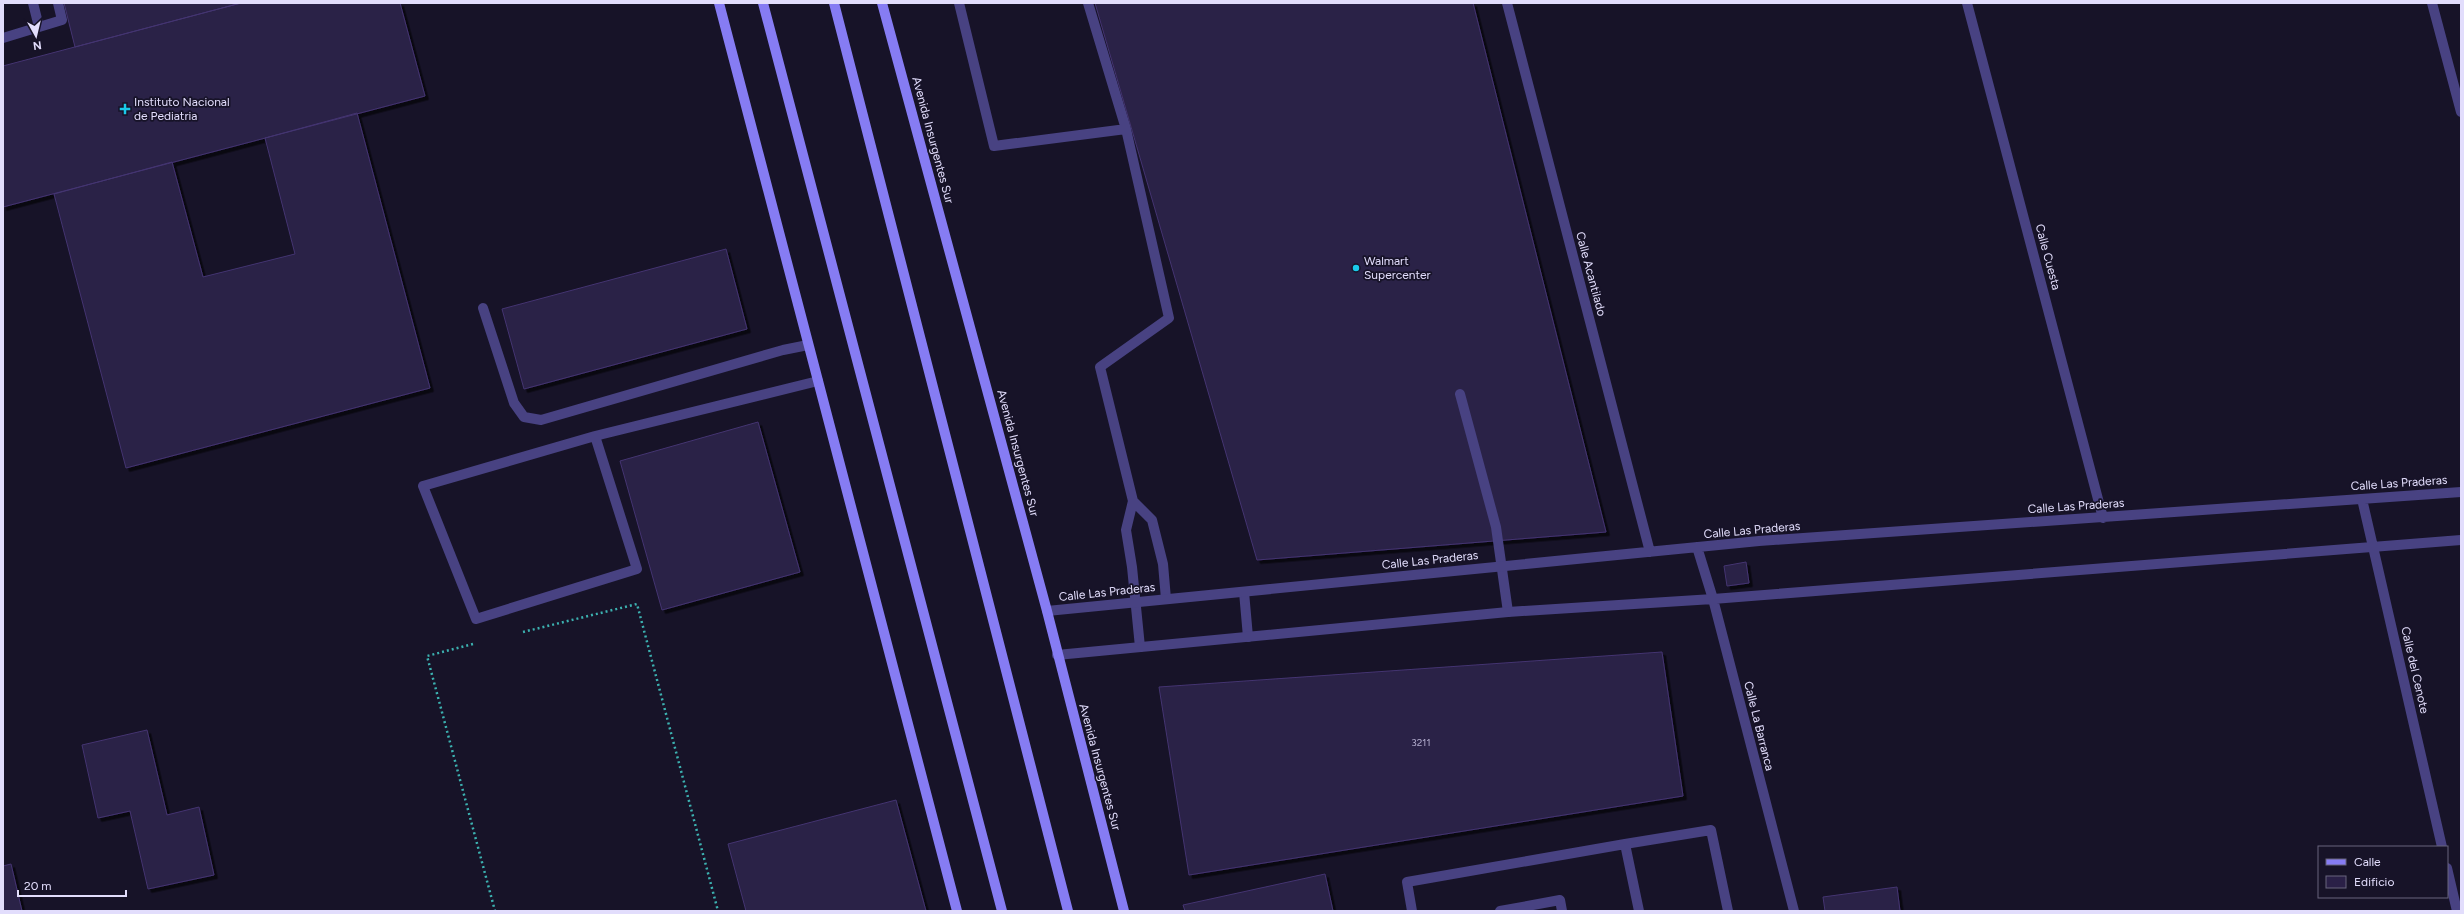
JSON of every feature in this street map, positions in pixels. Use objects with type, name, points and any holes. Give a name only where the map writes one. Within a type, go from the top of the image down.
[{"type":"main road","points":[[718,3],[957,911]]},
{"type":"main road","points":[[764,3],[1002,911]]},
{"type":"main road","points":[[834,3],[1068,911]]},
{"type":"main road","name":"Avenida Insurgentes Sur","points":[[882,3],[1047,611],[1057,655],[1124,911]]},
{"type":"street","points":[[33,3],[39,27]]},
{"type":"street","points":[[3,38],[62,20],[58,3]]},
{"type":"street","points":[[959,3],[994,146],[1126,130]]},
{"type":"street","points":[[1088,3],[1126,130],[1169,318],[1100,367],[1134,501],[1152,520],[1162,564],[1166,599]]},
{"type":"street","name":"Calle Acantilado","points":[[1507,3],[1650,552]]},
{"type":"street","name":"Calle Cuesta","points":[[1967,3],[2103,518]]},
{"type":"street","points":[[2432,3],[2461,112]]},
{"type":"street","points":[[483,308],[514,403],[524,417],[541,420],[783,350],[808,345]]},
{"type":"street","points":[[595,436],[637,569],[476,619],[423,486],[595,436],[818,381]]},
{"type":"street","points":[[1460,394],[1496,527],[1508,612]]},
{"type":"street","name":"Calle Las Praderas","points":[[1047,611],[1760,541],[2461,492]]},
{"type":"street","name":"Calle del Cenote","points":[[2362,499],[2442,846]]},
{"type":"street","points":[[1134,501],[1126,530],[1136,602],[1140,647]]},
{"type":"street","points":[[1057,655],[1508,612],[1713,599],[2461,540]]},
{"type":"street","name":"Calle La Barranca","points":[[1697,547],[1713,599],[1794,911]]},
{"type":"street","points":[[1244,592],[1248,637]]},
{"type":"street","points":[[1412,911],[1407,882],[1711,830],[1728,911]]},
{"type":"street","points":[[1625,844],[1639,911]]},
{"type":"street","points":[[2448,872],[2457,911]]},
{"type":"street","points":[[1500,911],[1560,900],[1562,911]]},
{"type":"path","points":[[521,633],[637,604],[718,911]]},
{"type":"path","points":[[474,644],[427,656],[495,911]]},
{"type":"building","points":[[64,3],[241,3],[75,47]]},
{"type":"building","points":[[241,3],[400,3],[425,96],[3,207],[3,66]]},
{"type":"building","name":"Walmart Supercenter","points":[[1095,3],[1473,3],[1606,532],[1257,560]]},
{"type":"building","points":[[357,113],[430,388],[126,468],[54,194],[172,162],[203,277],[295,254],[265,138]]},
{"type":"building","points":[[726,249],[747,329],[524,389],[502,309]]},
{"type":"building","points":[[758,422],[800,572],[662,610],[620,461]]},
{"type":"building","points":[[1746,562],[1749,583],[1727,586],[1724,566]]},
{"type":"building","points":[[1662,652],[1683,796],[1189,875],[1159,687]]},
{"type":"building","points":[[147,730],[167,815],[199,807],[214,875],[148,889],[130,811],[98,818],[82,745]]},
{"type":"building","points":[[896,800],[926,911],[746,911],[728,844]]},
{"type":"building","points":[[11,864],[22,911],[3,911],[3,866]]},
{"type":"building","points":[[1325,874],[1333,911],[1185,911],[1183,905]]},
{"type":"building","points":[[1897,887],[1900,911],[1825,911],[1823,897]]},
{"type":"place","name":"Instituto Nacional de Pediatria","points":[[125,109]]},
{"type":"place","name":"Walmart Supercenter","points":[[1356,268]]}]
